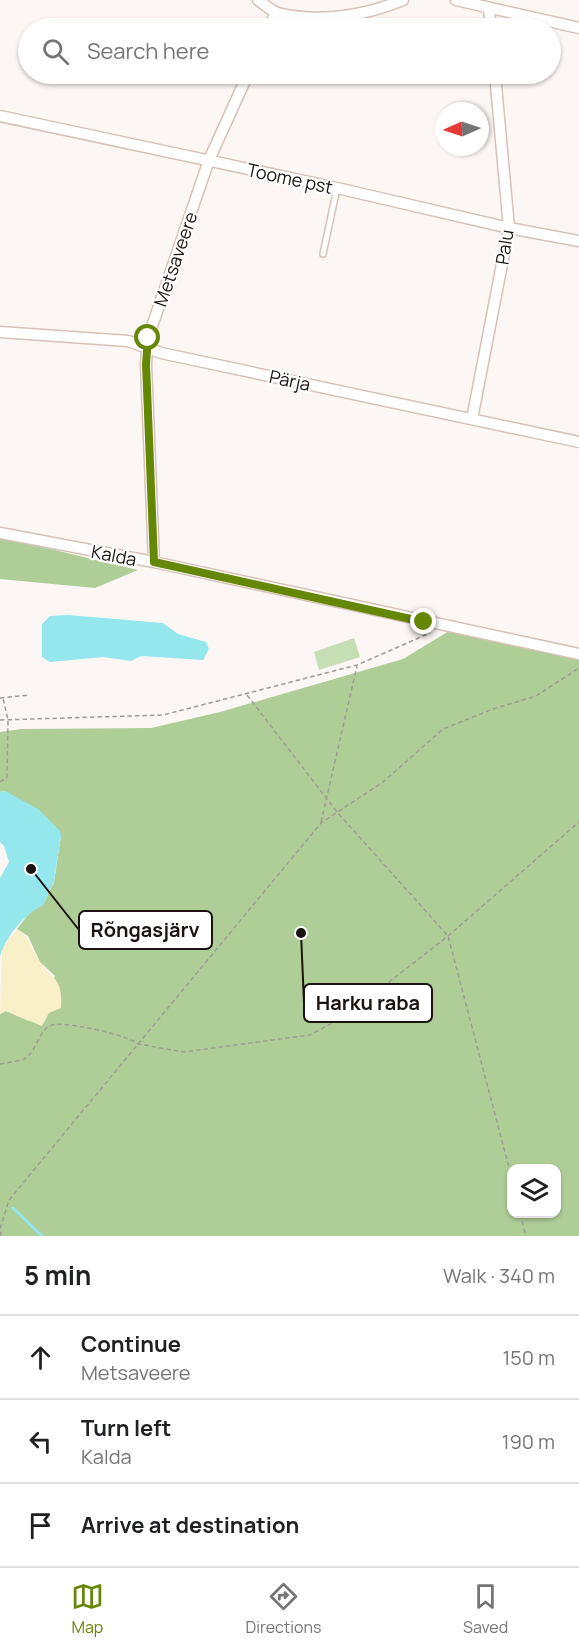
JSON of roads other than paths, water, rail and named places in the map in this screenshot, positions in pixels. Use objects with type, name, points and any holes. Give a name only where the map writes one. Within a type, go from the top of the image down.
[{"type":"street","points":[[258,0],[276,12],[339,16],[357,15],[398,1]]},
{"type":"street","points":[[456,0],[489,10],[529,18]]},
{"type":"street","points":[[489,10],[490,18]]},
{"type":"street","points":[[273,18],[276,12]]},
{"type":"street","points":[[561,24],[579,28]]},
{"type":"street","name":"Metsaveere","points":[[154,562],[147,347],[209,160],[243,84]]},
{"type":"street","name":"Palu","points":[[472,419],[509,228],[496,84]]},
{"type":"street","name":"Toome pst","points":[[0,116],[337,188],[509,228],[579,241]]},
{"type":"street","name":"Pärja","points":[[0,332],[128,341],[161,353],[579,442]]},
{"type":"street","name":"Kalda","points":[[0,533],[154,562],[579,654]]},
{"type":"lane","points":[[323,254],[337,188]]},
{"type":"water","points":[[68,615],[163,623],[178,634],[206,642],[209,649],[203,660],[141,656],[131,661],[103,657],[50,662],[42,657],[42,624],[50,616]]},
{"type":"water","points":[[5,791],[38,809],[60,831],[61,836],[54,881],[43,905],[17,927],[6,942],[0,957],[0,878],[9,862],[4,846],[0,842],[0,792]]},
{"type":"waterway","points":[[13,1208],[42,1236]]},
{"type":"place","name":"Rõngasjärv","points":[[31,869]]},
{"type":"place","name":"Harku raba","points":[[301,933]]}]
